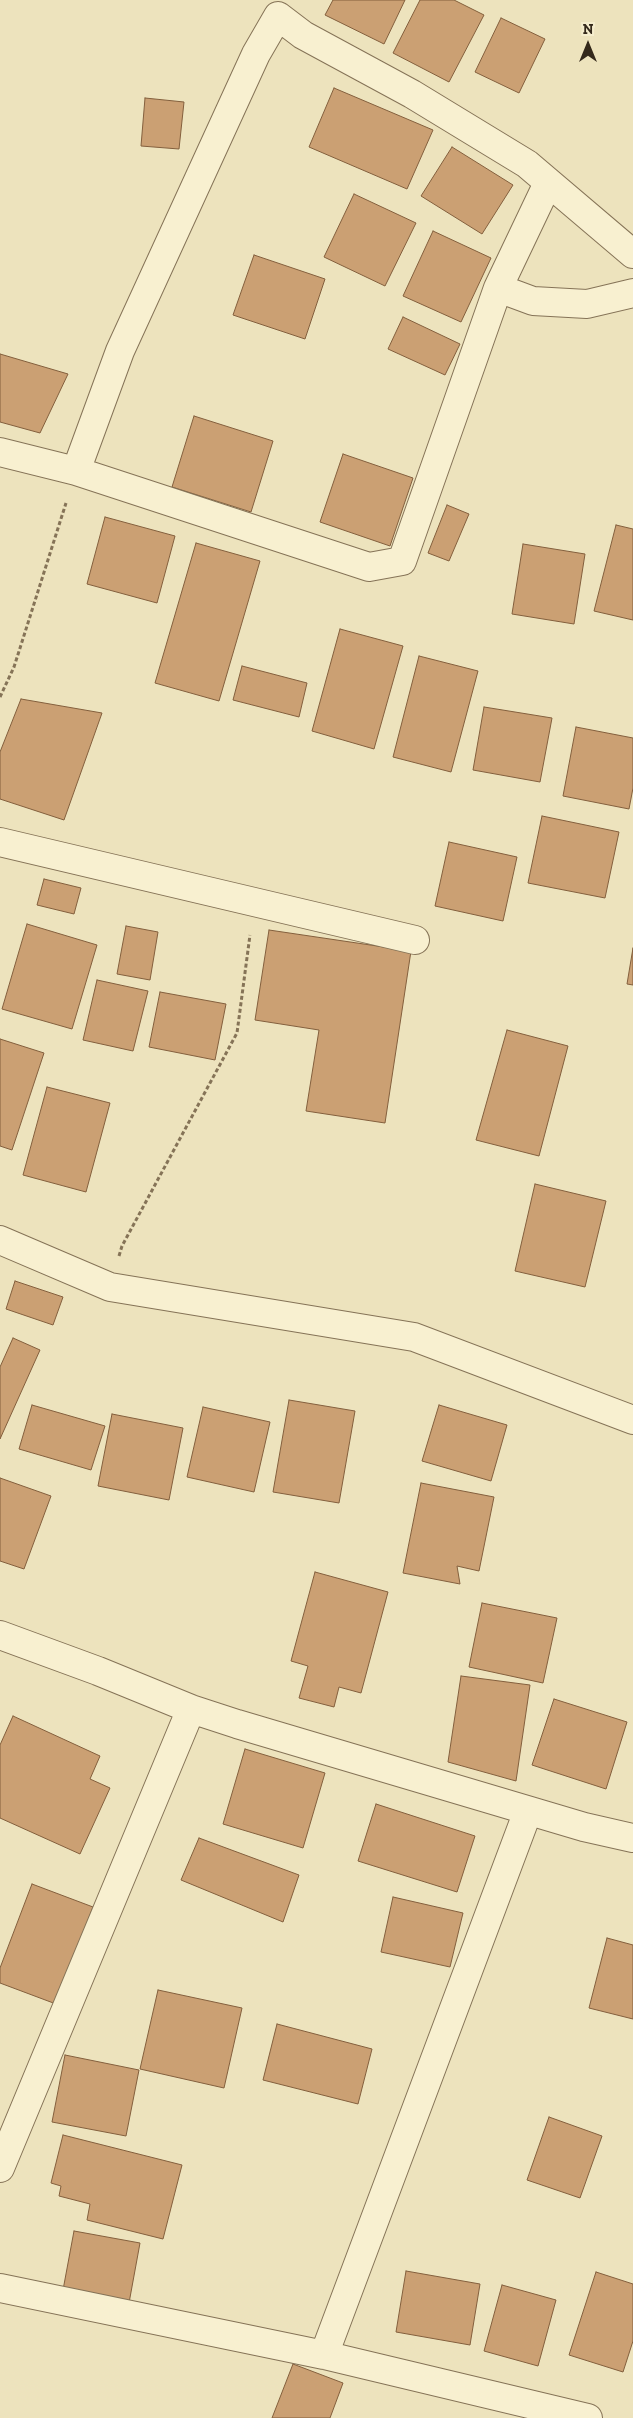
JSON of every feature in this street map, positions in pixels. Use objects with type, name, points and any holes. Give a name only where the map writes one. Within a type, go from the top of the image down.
[{"type":"street","points":[[76,471],[120,351],[256,54],[282,8],[303,35],[412,94],[527,164],[633,254]]},
{"type":"street","points":[[0,452],[76,471],[369,567],[402,561],[498,288],[548,182]]},
{"type":"street","points":[[498,288],[533,301],[587,304],[633,293]]},
{"type":"street","points":[[0,842],[415,940]]},
{"type":"street","points":[[0,1240],[110,1288],[414,1337],[633,1420]]},
{"type":"street","points":[[0,1635],[98,1671],[191,1710],[528,1811],[584,1827],[633,1838]]},
{"type":"street","points":[[0,2168],[191,1710]]},
{"type":"street","points":[[324,2355],[528,1811]]},
{"type":"street","points":[[0,2288],[324,2355],[588,2418]]},
{"type":"path","points":[[0,697],[14,667],[76,471]]},
{"type":"path","points":[[110,1288],[122,1246],[238,1032],[255,902]]},
{"type":"building","points":[[333,0],[405,0],[384,44],[325,15]]},
{"type":"building","points":[[420,0],[454,0],[484,15],[449,82],[393,53]]},
{"type":"building","points":[[501,18],[545,39],[519,93],[475,72]]},
{"type":"building","points":[[334,88],[433,130],[407,189],[309,147]]},
{"type":"building","points":[[145,98],[184,102],[179,149],[141,146]]},
{"type":"building","points":[[452,147],[513,185],[482,234],[421,196]]},
{"type":"building","points":[[354,194],[416,223],[385,286],[324,257]]},
{"type":"building","points":[[433,231],[491,258],[461,322],[403,296]]},
{"type":"building","points":[[254,255],[325,279],[305,339],[233,315]]},
{"type":"building","points":[[403,317],[460,344],[445,375],[388,349]]},
{"type":"building","points":[[0,354],[68,374],[40,433],[0,422]]},
{"type":"building","points":[[194,416],[273,441],[251,512],[172,487]]},
{"type":"building","points":[[343,454],[413,478],[390,546],[320,522]]},
{"type":"building","points":[[447,505],[469,514],[449,561],[428,553]]},
{"type":"building","points":[[105,517],[175,536],[157,603],[87,584]]},
{"type":"building","points":[[616,525],[633,529],[633,620],[594,611]]},
{"type":"building","points":[[196,543],[260,561],[219,701],[155,683]]},
{"type":"building","points":[[523,544],[585,554],[574,624],[512,614]]},
{"type":"building","points":[[340,629],[403,646],[374,749],[312,731]]},
{"type":"building","points":[[419,656],[478,671],[451,772],[393,757]]},
{"type":"building","points":[[242,666],[307,683],[299,717],[233,700]]},
{"type":"building","points":[[21,699],[102,713],[64,820],[0,799],[0,752]]},
{"type":"building","points":[[484,707],[552,718],[540,782],[473,770]]},
{"type":"building","points":[[576,727],[633,738],[633,788],[629,809],[563,796]]},
{"type":"building","points":[[542,816],[619,832],[605,898],[528,883]]},
{"type":"building","points":[[449,842],[517,857],[503,921],[435,906]]},
{"type":"building","points":[[44,879],[81,888],[74,914],[37,905]]},
{"type":"building","points":[[27,924],[97,945],[72,1029],[2,1009]]},
{"type":"building","points":[[126,926],[158,932],[150,980],[117,974]]},
{"type":"building","points":[[269,930],[411,951],[385,1123],[306,1111],[319,1030],[255,1020]]},
{"type":"building","points":[[633,948],[633,985],[627,984]]},
{"type":"building","points":[[97,980],[148,991],[133,1051],[83,1040]]},
{"type":"building","points":[[160,992],[226,1004],[215,1060],[149,1047]]},
{"type":"building","points":[[507,1030],[568,1046],[539,1156],[476,1140]]},
{"type":"building","points":[[0,1039],[44,1053],[12,1150],[0,1146]]},
{"type":"building","points":[[47,1087],[110,1103],[86,1192],[23,1175]]},
{"type":"building","points":[[535,1184],[606,1201],[585,1287],[515,1271]]},
{"type":"building","points":[[15,1281],[63,1297],[53,1325],[6,1309]]},
{"type":"building","points":[[13,1338],[40,1350],[0,1439],[0,1367]]},
{"type":"building","points":[[289,1400],[355,1411],[339,1503],[273,1492]]},
{"type":"building","points":[[32,1405],[105,1426],[91,1470],[19,1449]]},
{"type":"building","points":[[439,1405],[507,1425],[491,1481],[422,1461]]},
{"type":"building","points":[[203,1407],[270,1422],[254,1492],[187,1477]]},
{"type":"building","points":[[112,1414],[183,1428],[169,1500],[98,1486]]},
{"type":"building","points":[[0,1478],[51,1496],[24,1569],[0,1561]]},
{"type":"building","points":[[421,1483],[494,1497],[479,1571],[457,1566],[460,1584],[403,1573]]},
{"type":"building","points":[[315,1572],[388,1592],[361,1693],[339,1687],[334,1707],[299,1698],[308,1666],[291,1661]]},
{"type":"building","points":[[482,1603],[557,1618],[543,1683],[469,1667]]},
{"type":"building","points":[[461,1676],[530,1685],[516,1781],[448,1762]]},
{"type":"building","points":[[554,1699],[627,1722],[606,1789],[532,1765]]},
{"type":"building","points":[[13,1716],[100,1756],[90,1779],[110,1788],[80,1854],[0,1818],[0,1745]]},
{"type":"building","points":[[245,1749],[325,1773],[303,1848],[223,1824]]},
{"type":"building","points":[[376,1804],[475,1836],[457,1892],[358,1861]]},
{"type":"building","points":[[199,1838],[299,1875],[283,1922],[181,1880]]},
{"type":"building","points":[[32,1884],[93,1907],[56,2004],[0,1983],[0,1968]]},
{"type":"building","points":[[393,1897],[463,1913],[450,1967],[381,1952]]},
{"type":"building","points":[[607,1938],[633,1945],[633,2019],[589,2008]]},
{"type":"building","points":[[158,1990],[242,2008],[224,2088],[140,2069]]},
{"type":"building","points":[[277,2024],[372,2049],[358,2104],[263,2080]]},
{"type":"building","points":[[65,2055],[139,2070],[126,2136],[52,2122]]},
{"type":"building","points":[[549,2117],[602,2136],[580,2198],[527,2180]]},
{"type":"building","points":[[63,2135],[182,2165],[163,2239],[87,2220],[90,2204],[59,2196],[61,2186],[51,2183]]},
{"type":"building","points":[[74,2231],[140,2243],[129,2303],[63,2290]]},
{"type":"building","points":[[406,2271],[480,2284],[470,2345],[396,2332]]},
{"type":"building","points":[[596,2272],[633,2284],[633,2341],[623,2372],[569,2355]]},
{"type":"building","points":[[502,2285],[556,2300],[538,2366],[484,2351]]},
{"type":"building","points":[[293,2364],[343,2383],[330,2418],[272,2418]]}]
